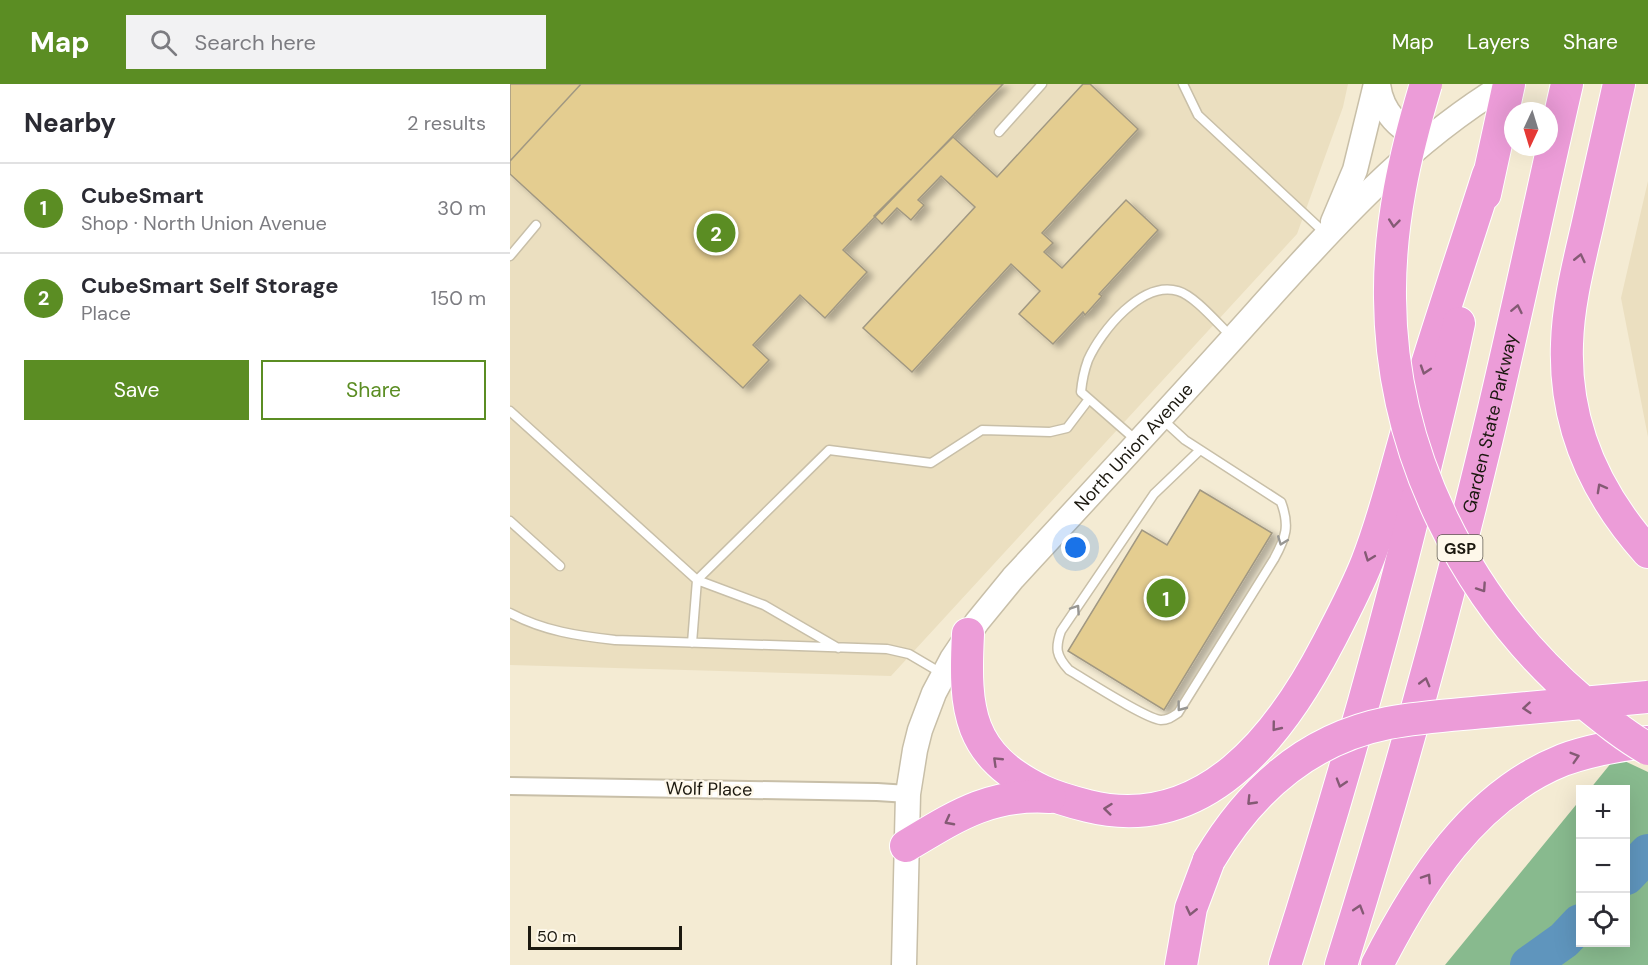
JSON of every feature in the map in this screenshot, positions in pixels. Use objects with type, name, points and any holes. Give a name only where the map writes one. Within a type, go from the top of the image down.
[{"type":"highway","points":[[1426,84],[1401,177],[1391,264],[1391,325],[1394,357],[1401,396],[1425,481],[1456,546],[1497,611],[1554,675],[1639,745]]},
{"type":"highway","points":[[1285,965],[1350,752],[1392,599],[1450,364],[1508,84]]},
{"type":"highway","name":"Garden State Parkway","points":[[1341,965],[1384,826],[1442,619],[1499,389],[1567,84]]},
{"type":"highway","points":[[1619,84],[1574,285],[1568,326],[1567,364],[1575,420],[1586,456],[1602,492],[1641,544]]},
{"type":"highway","points":[[906,846],[957,816],[988,802],[1017,796],[1049,797],[1097,808],[1130,811],[1179,802],[1208,787],[1236,768],[1264,741],[1296,700],[1338,626],[1367,561],[1488,175]]},
{"type":"highway","points":[[968,634],[966,678],[968,698],[972,717],[989,754],[1009,772],[1042,791],[1065,800]]},
{"type":"highway","points":[[1181,965],[1191,908],[1209,860],[1237,816],[1260,791],[1302,758],[1351,733],[1387,723],[1425,717],[1648,697]]},
{"type":"highway","points":[[1377,965],[1399,924],[1437,864],[1491,805],[1519,783],[1549,767],[1582,754],[1639,745]]},
{"type":"street","points":[[1327,235],[1355,170],[1377,84]]},
{"type":"street","points":[[1377,84],[1382,99],[1394,120],[1413,134],[1428,139]]},
{"type":"street","name":"North Union Avenue","points":[[904,965],[908,795],[920,730],[943,675],[968,634],[1013,578],[1327,235],[1428,139],[1474,105],[1508,84]]},
{"type":"street","name":"Wolf Place","points":[[510,786],[877,792],[908,795]]},
{"type":"lane","points":[[999,132],[1042,84]]},
{"type":"lane","points":[[1183,84],[1198,115],[1327,235]]},
{"type":"lane","points":[[510,256],[536,225]]},
{"type":"lane","points":[[1138,443],[1081,392],[1083,376],[1105,331],[1136,301],[1152,292],[1166,289],[1186,294],[1233,339]]},
{"type":"lane","points":[[692,643],[697,580],[829,450],[931,463],[982,430],[1050,432],[1067,428],[1089,399]]},
{"type":"lane","points":[[510,411],[697,580],[764,605],[838,648]]},
{"type":"lane","points":[[1161,417],[1185,440],[1281,502],[1287,519],[1285,540],[1178,713],[1170,718],[1159,720],[1069,670],[1060,661],[1056,645],[1061,631],[1154,494],[1200,450]]},
{"type":"lane","points":[[510,521],[560,566]]},
{"type":"lane","points":[[510,613],[545,629],[582,637],[899,651],[918,658],[943,675]]},
{"type":"shaded area","points":[[510,84],[1348,84],[1343,107],[1297,234],[891,676],[510,665]]},
{"type":"shaded area","points":[[1648,181],[1648,437],[1621,298]]},
{"type":"green space","points":[[1616,757],[1648,772],[1648,965],[1445,965],[1576,805],[1576,947],[1630,947],[1630,785],[1593,785]]},
{"type":"building","points":[[510,84],[581,84],[510,161]]},
{"type":"building","points":[[581,84],[1003,84],[843,250],[867,272],[825,318],[800,295],[753,345],[769,360],[743,388],[510,174],[510,161]]},
{"type":"building","points":[[1083,84],[1090,84],[1138,129],[1042,233],[1053,243],[1044,252],[1062,268],[1126,200],[1158,230],[1099,294],[1102,296],[1085,315],[1083,312],[1053,344],[1019,314],[1040,291],[1011,264],[912,372],[863,328],[975,207],[941,176],[918,200],[924,205],[911,220],[897,208],[882,224],[874,216],[953,137],[997,177]]},
{"type":"building","points":[[1200,490],[1272,533],[1164,710],[1068,651],[1142,530],[1167,545]]},
{"type":"waterway","points":[[1630,872],[1648,853]]},
{"type":"waterway","points":[[1529,965],[1564,940],[1576,927]]},
{"type":"place","name":"CubeSmart Self Storage","points":[[716,233]]},
{"type":"place","name":"CubeSmart","points":[[1166,598]]}]
